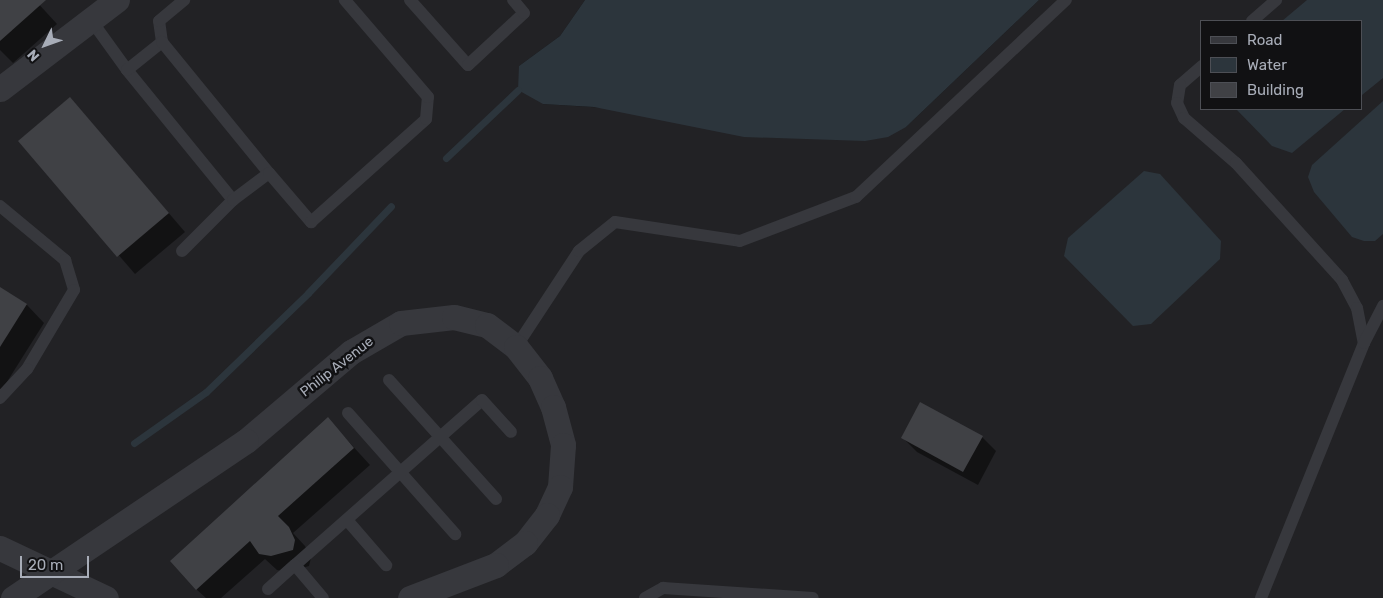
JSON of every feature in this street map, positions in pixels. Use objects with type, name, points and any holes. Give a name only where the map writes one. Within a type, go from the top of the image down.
[{"type":"street","points":[[0,89],[117,0]]},
{"type":"street","name":"Philip Avenue","points":[[13,598],[246,442],[351,352],[401,323],[454,317],[487,325],[516,347],[540,378],[553,407],[563,445],[560,487],[547,515],[525,543],[496,565],[410,598]]},
{"type":"street","points":[[0,548],[106,598]]},
{"type":"lane","points":[[184,0],[159,22],[162,42],[311,222],[426,119],[428,97],[345,0]]},
{"type":"lane","points":[[410,0],[468,65],[524,13],[513,0]]},
{"type":"lane","points":[[516,347],[579,251],[615,222],[740,241],[856,196],[1066,0]]},
{"type":"lane","points":[[1253,20],[1276,0]]},
{"type":"lane","points":[[91,20],[127,70],[233,200]]},
{"type":"lane","points":[[127,70],[162,42]]},
{"type":"lane","points":[[1200,68],[1180,85],[1177,103],[1184,118],[1236,163],[1342,280],[1357,308],[1364,343]]},
{"type":"lane","points":[[182,250],[233,200],[269,173]]},
{"type":"lane","points":[[0,206],[65,260],[74,290],[27,369],[0,398]]},
{"type":"lane","points":[[1261,598],[1364,343],[1383,306]]},
{"type":"lane","points":[[389,380],[496,498]]},
{"type":"lane","points":[[268,589],[482,400],[512,432]]},
{"type":"lane","points":[[348,413],[455,534]]},
{"type":"lane","points":[[347,520],[386,565]]},
{"type":"lane","points":[[295,566],[323,598]]},
{"type":"lane","points":[[645,598],[663,588],[813,598]]},
{"type":"shaded area","points":[[0,0],[585,0],[560,36],[519,66],[543,104],[906,127],[1039,0],[1383,0],[1383,598],[0,598]]},
{"type":"water","points":[[585,0],[1039,0],[906,127],[888,137],[865,141],[744,137],[594,107],[543,104],[518,90],[519,66],[560,36]]},
{"type":"water","points":[[1307,0],[1383,0],[1383,78],[1363,94],[1363,20],[1283,20]]},
{"type":"water","points":[[1383,101],[1383,234],[1375,241],[1364,241],[1352,237],[1314,192],[1308,177],[1312,165]]},
{"type":"water","points":[[1237,110],[1344,110],[1292,153],[1272,146]]},
{"type":"water","points":[[1144,171],[1160,174],[1221,241],[1220,259],[1151,324],[1133,326],[1064,256],[1068,238]]},
{"type":"building","points":[[0,0],[46,0],[0,41]]},
{"type":"building","points":[[70,97],[169,213],[117,257],[18,141]]},
{"type":"building","points":[[0,287],[27,304],[0,347]]},
{"type":"building","points":[[920,402],[983,436],[963,472],[901,438]]},
{"type":"building","points":[[328,417],[354,448],[278,516],[289,527],[295,540],[293,550],[271,556],[259,554],[250,541],[196,590],[170,561]]},
{"type":"waterway","points":[[446,158],[518,90]]},
{"type":"waterway","points":[[134,443],[206,392],[308,293],[391,206]]}]
